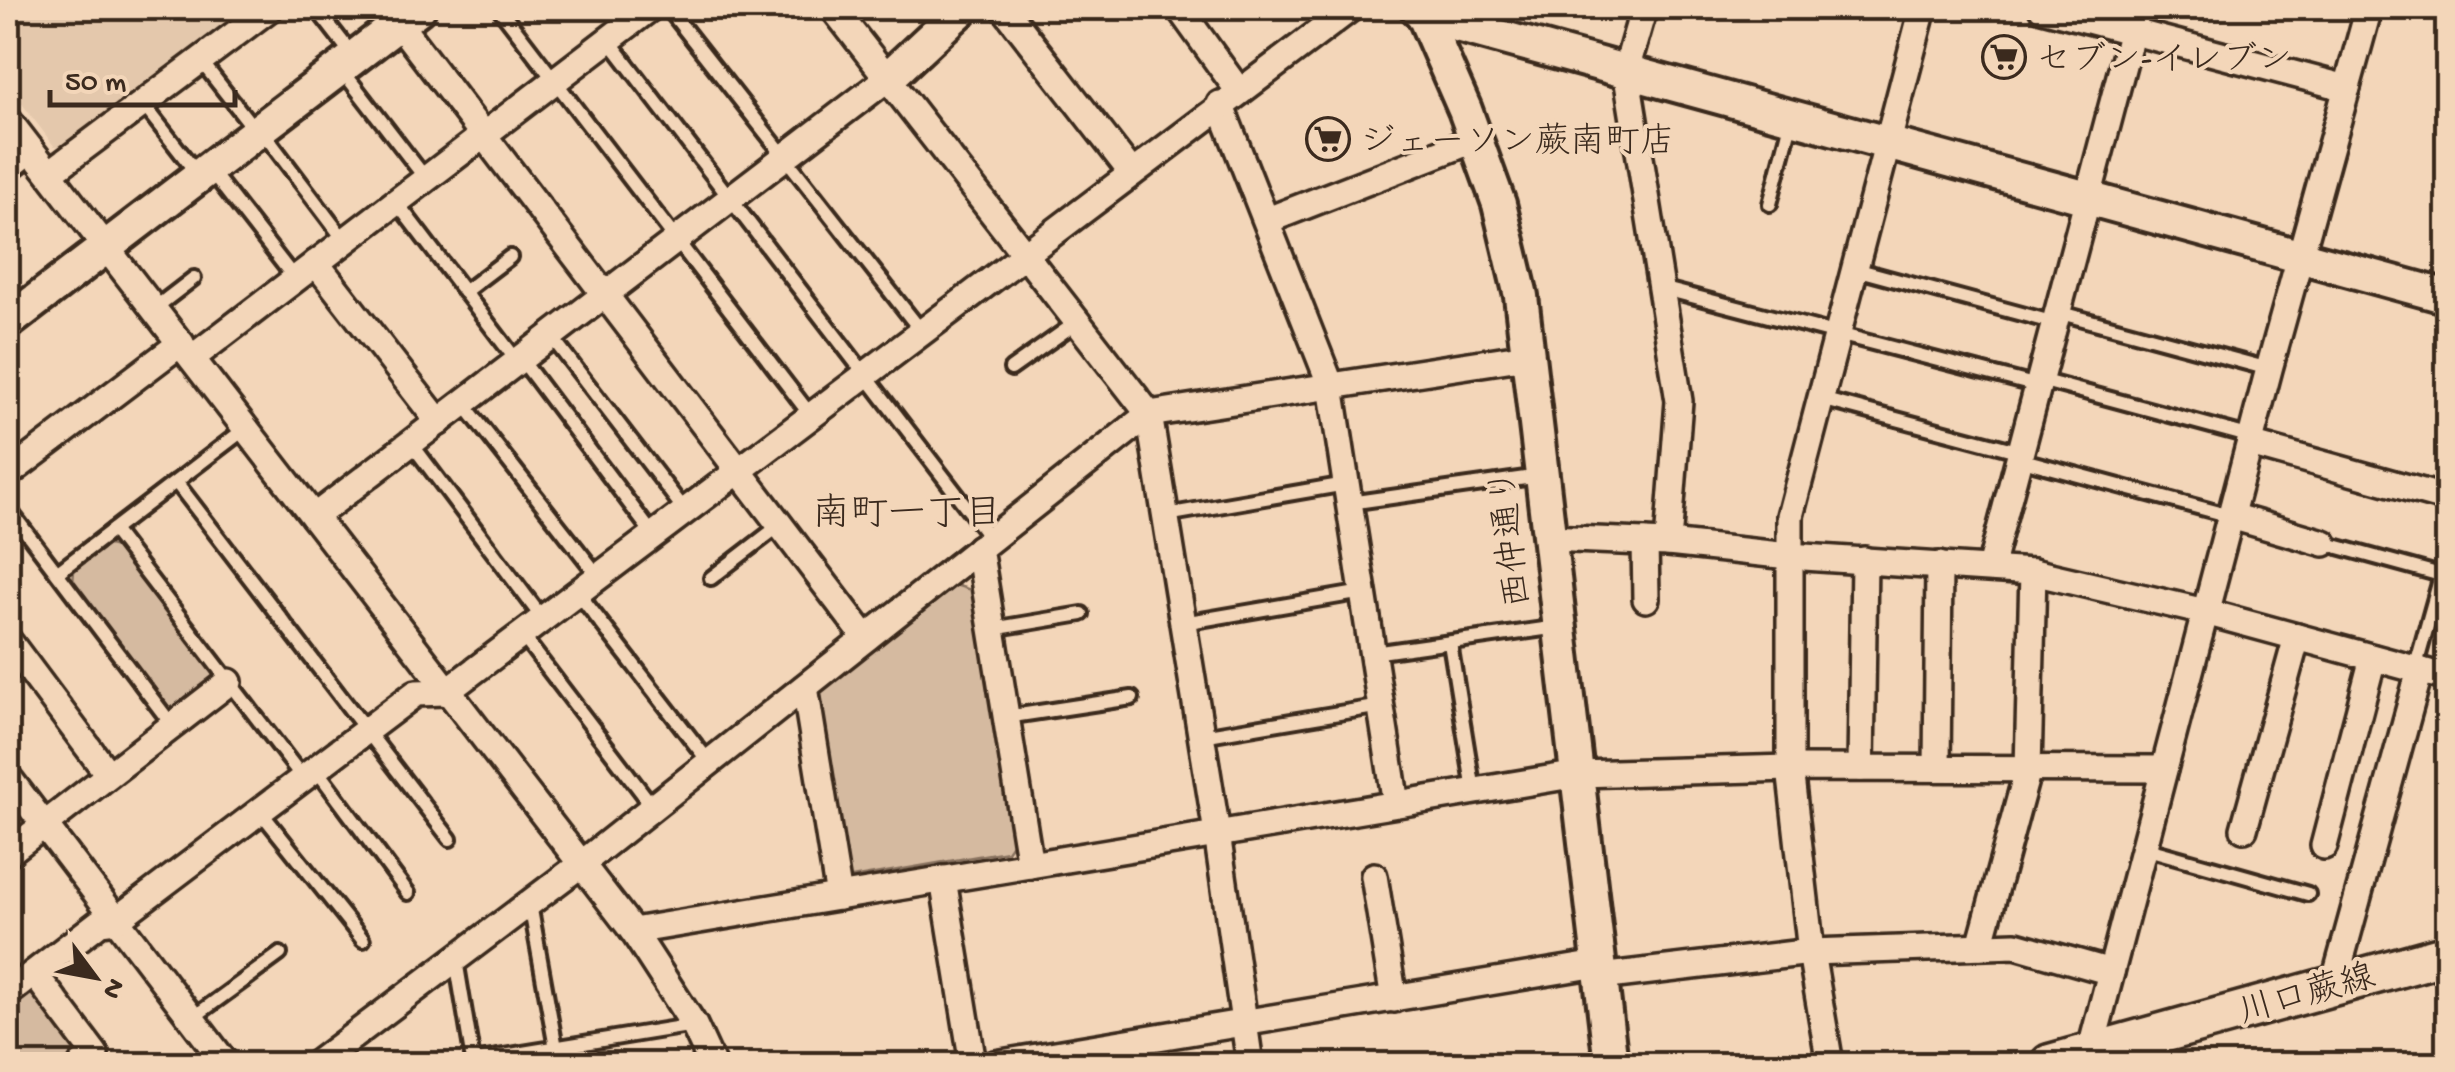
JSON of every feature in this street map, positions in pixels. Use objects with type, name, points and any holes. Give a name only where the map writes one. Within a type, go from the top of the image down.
[{"type":"main road","name":"川口蕨線","points":[[2050,1064],[2088,1059],[2334,984],[2448,954]]},
{"type":"street","points":[[50,173],[270,8]]},
{"type":"street","points":[[8,474],[306,271],[650,8]]},
{"type":"street","points":[[833,8],[1150,414],[1218,833],[1250,1064]]},
{"type":"street","points":[[314,518],[888,78],[963,8]]},
{"type":"street","points":[[1004,8],[1132,172]]},
{"type":"street","points":[[8,994],[100,922],[116,920],[416,693],[446,692],[1351,8]]},
{"type":"street","points":[[1644,8],[1626,70],[1679,400],[1646,599]]},
{"type":"street","points":[[1830,1064],[1790,768],[1790,516],[1924,8]]},
{"type":"street","points":[[2042,8],[2135,19],[2347,88]]},
{"type":"street","points":[[2088,1059],[2250,440],[2369,8]]},
{"type":"street","points":[[1185,10],[1229,97],[1268,220],[1331,386],[1396,804]]},
{"type":"street","points":[[1421,12],[2448,297]]},
{"type":"street","name":"西仲通り","points":[[1421,12],[1476,139],[1499,204],[1521,296],[1611,1064]]},
{"type":"street","points":[[8,322],[408,13],[484,134],[866,638]]},
{"type":"street","points":[[1990,568],[2135,19]]},
{"type":"street","points":[[8,120],[633,931],[694,1025],[712,1064]]},
{"type":"street","points":[[1268,220],[1476,139]]},
{"type":"street","points":[[8,168],[31,150]]},
{"type":"street","points":[[306,271],[438,422]]},
{"type":"street","points":[[316,1064],[351,1053],[456,960],[1150,414],[1528,356]]},
{"type":"street","points":[[2250,440],[2448,500]]},
{"type":"street","points":[[2231,516],[2324,543]]},
{"type":"street","points":[[1548,538],[2033,572],[2205,612],[2448,678]]},
{"type":"street","points":[[985,543],[992,629],[1030,864]]},
{"type":"street","points":[[1862,768],[1864,560]]},
{"type":"street","points":[[1936,768],[1939,565]]},
{"type":"street","points":[[1980,946],[2028,769],[2033,572]]},
{"type":"street","points":[[2244,829],[2297,637]]},
{"type":"street","points":[[8,640],[108,774]]},
{"type":"street","points":[[2324,846],[2373,658]]},
{"type":"street","points":[[2334,984],[2418,670]]},
{"type":"street","points":[[8,853],[229,682]]},
{"type":"street","points":[[804,687],[839,897]]},
{"type":"street","points":[[633,931],[1578,774],[1790,768],[2164,769]]},
{"type":"street","points":[[8,777],[226,1064]]},
{"type":"street","points":[[1374,876],[1394,998]]},
{"type":"street","points":[[943,879],[973,1064]]},
{"type":"street","points":[[995,1064],[1394,998],[1600,971],[1812,952],[2016,945],[2111,972]]},
{"type":"street","points":[[34,973],[94,1054],[82,1064]]},
{"type":"lane","points":[[316,8],[347,63],[426,179]]},
{"type":"lane","points":[[500,8],[812,417]]},
{"type":"lane","points":[[668,8],[922,332]]},
{"type":"lane","points":[[608,39],[866,376],[985,543]]},
{"type":"lane","points":[[201,60],[344,241]]},
{"type":"lane","points":[[143,104],[204,172],[306,271]]},
{"type":"lane","points":[[1770,204],[1793,116]]},
{"type":"lane","points":[[397,203],[654,536]]},
{"type":"lane","points":[[464,292],[510,257]]},
{"type":"lane","points":[[1855,269],[2269,369]]},
{"type":"lane","points":[[155,308],[194,278]]},
{"type":"lane","points":[[1661,288],[2250,440]]},
{"type":"lane","points":[[1012,370],[1077,322]]},
{"type":"lane","points":[[551,336],[686,512]]},
{"type":"lane","points":[[1821,399],[2231,516]]},
{"type":"lane","points":[[464,403],[709,762]]},
{"type":"lane","points":[[58,572],[246,428]]},
{"type":"lane","points":[[412,443],[543,619]]},
{"type":"lane","points":[[1166,515],[1541,476]]},
{"type":"lane","points":[[176,482],[450,840]]},
{"type":"lane","points":[[8,508],[172,725]]},
{"type":"lane","points":[[711,578],[781,525]]},
{"type":"lane","points":[[113,530],[229,682],[408,893]]},
{"type":"lane","points":[[2324,543],[2441,575]]},
{"type":"lane","points":[[2418,670],[2448,551]]},
{"type":"lane","points":[[1183,623],[1363,592]]},
{"type":"lane","points":[[992,629],[1082,614]]},
{"type":"lane","points":[[1372,653],[1559,627]]},
{"type":"lane","points":[[522,635],[653,807]]},
{"type":"lane","points":[[1450,642],[1474,791]]},
{"type":"lane","points":[[1006,716],[1132,698]]},
{"type":"lane","points":[[1202,736],[1381,706]]},
{"type":"lane","points":[[260,811],[363,940]]},
{"type":"lane","points":[[2144,848],[2308,894]]},
{"type":"lane","points":[[530,904],[556,1048]]},
{"type":"lane","points":[[191,1019],[280,954]]},
{"type":"lane","points":[[456,960],[473,1061],[694,1025]]},
{"type":"shaded area","points":[[8,8],[247,8],[65,146],[54,146],[8,85]]},
{"type":"shaded area","points":[[108,545],[117,547],[213,673],[213,683],[177,712],[169,708],[73,583],[74,571]]},
{"type":"shaded area","points":[[952,584],[974,591],[1014,841],[1007,851],[846,879],[817,692]]},
{"type":"shaded area","points":[[34,973],[95,1054],[80,1064],[8,1064],[8,994]]},
{"type":"place","name":"セブン-イレブン","points":[[2004,57]]},
{"type":"place","name":"ジェーソン蕨南町店","points":[[1328,139]]},
{"type":"district","name":"南町一丁目","points":[[907,511]]}]
